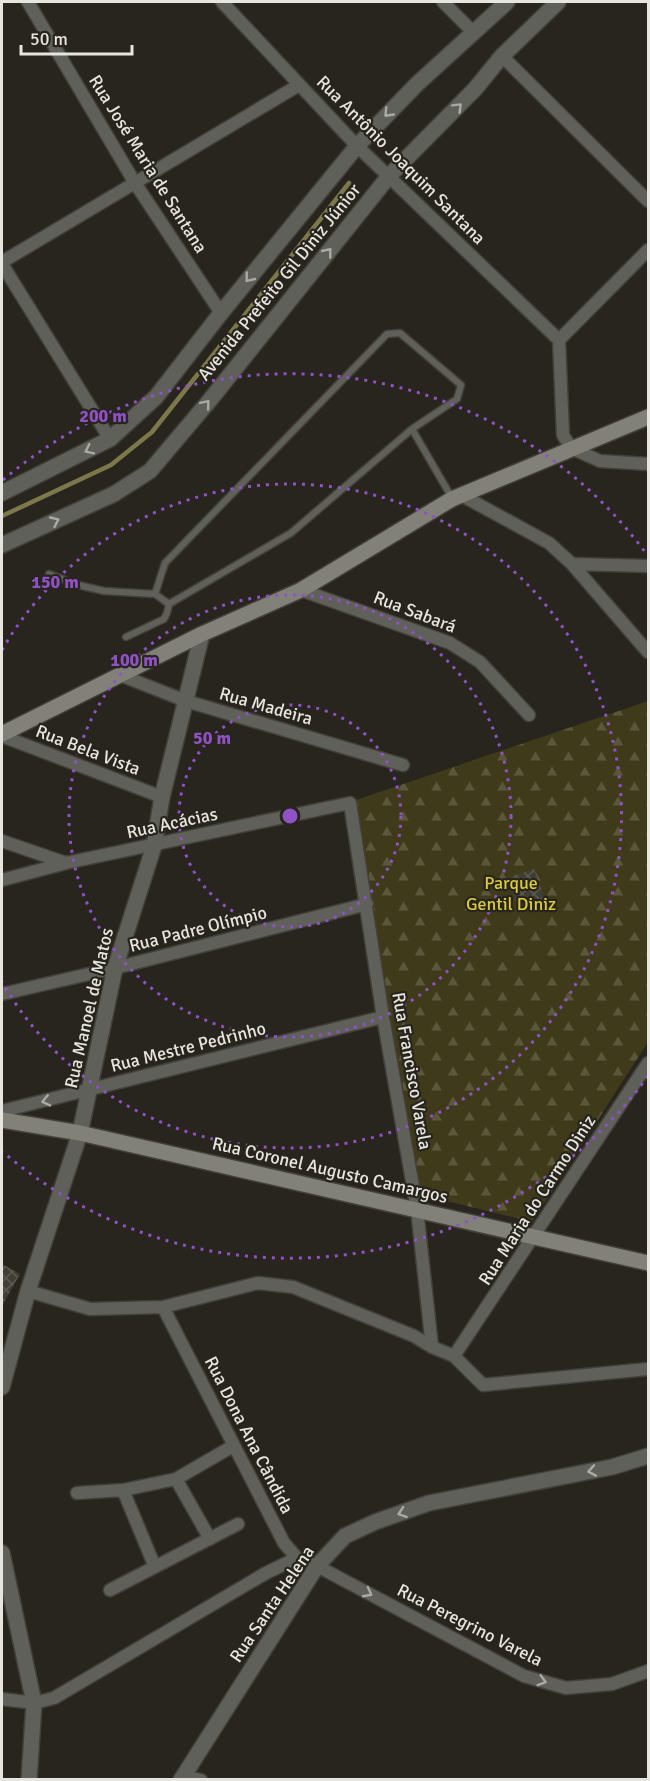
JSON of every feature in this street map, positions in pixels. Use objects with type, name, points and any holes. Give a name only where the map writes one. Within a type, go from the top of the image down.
[{"type":"main road","points":[[2,735],[202,634],[301,590],[457,497],[648,417]]},
{"type":"main road","name":"Rua Coronel Augusto Camargos","points":[[2,1120],[80,1133],[648,1263]]},
{"type":"street","name":"Rua José Maria de Santana","points":[[28,2],[135,183],[221,313]]},
{"type":"street","name":"Rua Antônio Joaquim Santana","points":[[222,2],[357,146],[559,340]]},
{"type":"street","points":[[443,2],[473,32]]},
{"type":"street","name":"Avenida Prefeito Gil Diniz Júnior","points":[[2,493],[110,440],[156,397],[357,146],[417,84],[507,2]]},
{"type":"street","name":"Avenida Prefeito Gil Diniz Júnior","points":[[2,545],[114,494],[150,471],[210,400],[389,176],[476,89],[502,56],[558,2]]},
{"type":"street","points":[[502,56],[648,201]]},
{"type":"street","points":[[110,440],[2,263],[299,85]]},
{"type":"street","points":[[648,250],[559,340],[563,435],[571,448],[600,461],[648,464]]},
{"type":"street","points":[[457,497],[549,543],[572,564],[648,652]]},
{"type":"street","points":[[572,564],[648,566]]},
{"type":"street","name":"Rua Sabará","points":[[301,590],[450,643],[480,662],[529,715]]},
{"type":"street","name":"Rua Manoel de Matos","points":[[2,1387],[28,1291],[80,1133],[115,968],[154,846],[162,797],[202,634]]},
{"type":"street","name":"Rua Madeira","points":[[120,675],[186,701],[404,765]]},
{"type":"street","name":"Rua Bela Vista","points":[[2,735],[162,797]]},
{"type":"street","name":"Rua Acácias","points":[[2,880],[66,863],[350,803]]},
{"type":"street","name":"Rua Francisco Varela","points":[[350,803],[383,1017],[417,1209],[432,1347]]},
{"type":"street","points":[[2,840],[66,863]]},
{"type":"street","name":"Rua Padre Olímpio","points":[[2,994],[115,968],[367,904]]},
{"type":"street","name":"Rua Mestre Pedrinho","points":[[2,1111],[383,1017]]},
{"type":"street","name":"Rua Maria do Carmo Diniz","points":[[454,1356],[648,1063]]},
{"type":"street","points":[[28,1291],[90,1309],[163,1307],[258,1283],[293,1287],[414,1336],[454,1356],[483,1384],[648,1369]]},
{"type":"street","name":"Rua Dona Ana Cândida","points":[[163,1307],[284,1542],[297,1558]]},
{"type":"street","points":[[77,1493],[123,1490],[176,1479],[233,1446]]},
{"type":"street","name":"Rua Santa Helena","points":[[182,1778],[317,1566],[345,1536],[375,1522],[429,1503],[612,1467],[648,1456]]},
{"type":"street","points":[[176,1479],[210,1539]]},
{"type":"street","points":[[123,1490],[155,1567]]},
{"type":"street","points":[[110,1590],[238,1524]]},
{"type":"street","points":[[2,1553],[34,1703],[29,1779]]},
{"type":"street","points":[[297,1558],[317,1566]]},
{"type":"street","name":"Rua Santa Helena","points":[[34,1703],[54,1698],[256,1579],[297,1558]]},
{"type":"street","name":"Rua Peregrino Varela","points":[[317,1566],[524,1676],[566,1688],[612,1684],[648,1671]]},
{"type":"street","points":[[2,1699],[34,1703]]},
{"type":"street","points":[[182,1778],[201,1779]]},
{"type":"lane","points":[[155,594],[165,563],[387,334],[400,333],[460,385],[457,399],[412,429],[291,533],[169,604]]},
{"type":"lane","points":[[412,429],[457,497]]},
{"type":"lane","points":[[49,574],[78,585],[104,591],[155,594],[169,604]]},
{"type":"lane","points":[[126,637],[164,619],[168,613],[169,604]]},
{"type":"green space","name":"Parque Gentil Diniz","points":[[648,701],[648,1042],[532,1222],[418,1194],[356,800]]},
{"type":"building","points":[[534,869],[546,904],[520,913],[508,878]]},
{"type":"building","points":[[2,1264],[20,1274],[2,1306]]},
{"type":"waterway","points":[[2,516],[111,465],[152,432],[349,183]]}]
